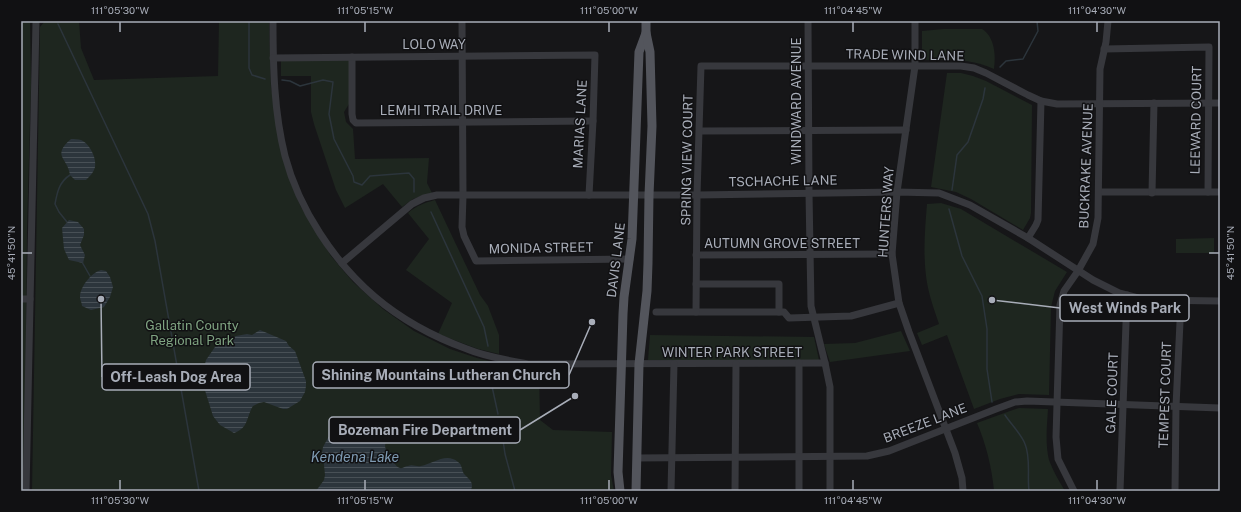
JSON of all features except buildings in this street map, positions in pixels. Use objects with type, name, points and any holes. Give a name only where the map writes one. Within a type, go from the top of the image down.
[{"type":"main road","name":"DAVIS LANE","points":[[636,491],[639,364],[647,284],[651,111],[650,52],[646,33],[646,21]]},
{"type":"main road","name":"DAVIS LANE","points":[[620,491],[618,472],[624,297],[632,239],[639,52],[646,33]]},
{"type":"street","points":[[26,491],[24,476],[30,307],[36,21]]},
{"type":"street","name":"WINTER PARK STREET","points":[[273,21],[274,88],[279,123],[290,172],[301,199],[312,220],[342,263],[376,298],[402,317],[445,340],[500,359],[528,364],[825,363]]},
{"type":"street","points":[[462,21],[463,196]]},
{"type":"street","name":"WINDWARD AVENUE","points":[[808,21],[811,306],[830,387],[830,491]]},
{"type":"street","name":"HUNTERS WAY","points":[[915,21],[915,66],[897,192],[892,254],[900,304],[909,332],[959,464],[963,491]]},
{"type":"street","name":"BUCKRAKE AVENUE","points":[[1074,491],[1058,459],[1056,437],[1060,305],[1064,291],[1078,271],[1093,244],[1098,218],[1100,69],[1106,42],[1108,21]]},
{"type":"street","name":"LEEWARD COURT","points":[[1104,49],[1209,47],[1208,192]]},
{"type":"street","name":"LOLO WAY","points":[[273,58],[596,55]]},
{"type":"street","name":"MARIAS LANE","points":[[589,195],[596,55]]},
{"type":"street","name":"LEMHI TRAIL DRIVE","points":[[352,57],[352,114],[353,120],[356,123],[593,121]]},
{"type":"street","name":"TRADE WIND LANE","points":[[701,66],[960,66],[974,68],[1041,101],[1057,104],[1220,103]]},
{"type":"street","name":"SPRING VIEW COURT","points":[[696,312],[697,195],[701,66]]},
{"type":"street","points":[[1028,238],[1038,220],[1041,101]]},
{"type":"street","points":[[1152,193],[1154,103]]},
{"type":"street","points":[[700,131],[906,130]]},
{"type":"street","points":[[1099,192],[1220,192]]},
{"type":"street","name":"TSCHACHE LANE","points":[[342,263],[412,204],[424,198],[437,195],[939,193],[970,205],[1028,238],[1078,271],[1108,288],[1127,295],[1150,300],[1220,301]]},
{"type":"street","name":"MONIDA STREET","points":[[463,196],[462,227],[464,236],[476,261],[630,259]]},
{"type":"street","name":"AUTUMN GROVE STREET","points":[[696,255],[892,254]]},
{"type":"street","points":[[696,284],[779,284],[779,312]]},
{"type":"street","name":"GALE COURT","points":[[1120,491],[1127,295]]},
{"type":"street","points":[[21,299],[30,299]]},
{"type":"street","name":"TEMPEST COURT","points":[[1175,491],[1176,406],[1181,301]]},
{"type":"street","points":[[656,312],[784,312],[789,318],[851,316],[900,304]]},
{"type":"street","points":[[21,307],[30,307]]},
{"type":"street","points":[[799,363],[800,491]]},
{"type":"street","points":[[671,491],[674,364]]},
{"type":"street","points":[[735,491],[736,364]]},
{"type":"street","name":"BREEZE LANE","points":[[637,458],[867,456],[889,451],[1015,402],[1027,401],[1220,408]]},
{"type":"green space","points":[[21,21],[30,21],[31,85],[27,231],[25,491],[21,491]]},
{"type":"green space","name":"Gallatin County Regional Park","points":[[45,21],[79,21],[81,48],[94,80],[218,76],[219,21],[269,21],[271,88],[291,183],[301,207],[331,256],[353,282],[383,309],[414,331],[450,349],[477,358],[501,364],[539,370],[540,420],[553,430],[612,432],[611,475],[614,491],[32,491],[40,27]]},
{"type":"green space","points":[[944,29],[982,29],[986,32],[994,47],[994,69],[985,65],[967,61],[922,60],[922,31]]},
{"type":"green space","points":[[350,59],[349,104],[344,112],[346,122],[353,129],[355,159],[429,158],[427,183],[432,193],[413,199],[402,207],[383,184],[345,208],[336,190],[314,124],[311,112],[311,76],[281,76],[281,60]]},
{"type":"green space","points":[[947,73],[961,73],[973,76],[986,81],[1032,105],[1031,213],[1030,218],[1023,230],[971,199],[956,192],[931,187]]},
{"type":"green space","points":[[435,200],[480,295],[488,306],[499,335],[499,354],[478,349],[438,334],[452,303],[406,270],[429,239],[408,213],[420,205]]},
{"type":"green space","points":[[941,203],[961,209],[1067,272],[1055,291],[1051,307],[1049,395],[1019,394],[1000,399],[974,409],[947,335],[922,345],[917,333],[939,324],[931,301],[927,282],[924,249],[927,204]]},
{"type":"green space","points":[[1214,238],[1214,253],[1176,253],[1176,239]]},
{"type":"green space","points":[[901,331],[910,351],[830,362],[824,344],[855,343]]},
{"type":"green space","points":[[650,335],[814,337],[819,360],[648,360]]},
{"type":"green space","points":[[1019,408],[1048,409],[1047,441],[1049,460],[1065,491],[994,491],[988,456],[977,423]]},
{"type":"water","points":[[71,139],[80,140],[87,144],[94,155],[94,169],[92,174],[86,180],[75,180],[70,175],[69,169],[62,157],[62,149]]},
{"type":"water","points":[[69,220],[78,222],[84,229],[84,235],[80,245],[85,255],[83,263],[69,260],[64,249],[62,228]]},
{"type":"water","points":[[101,270],[106,271],[110,277],[113,287],[110,297],[104,307],[91,310],[82,306],[80,293],[90,277]]},
{"type":"water","points":[[260,330],[286,341],[295,351],[306,381],[305,392],[300,401],[287,409],[264,402],[253,406],[245,425],[239,431],[234,433],[220,425],[213,416],[203,384],[206,360],[215,347],[236,336],[247,334],[252,335]]},
{"type":"water","name":"Kendena Lake","points":[[344,421],[363,422],[380,429],[386,440],[386,450],[391,456],[395,465],[400,468],[411,465],[426,465],[444,458],[453,459],[460,463],[464,473],[471,482],[471,490],[316,491],[324,480],[325,475],[322,453],[323,447],[334,427]]},
{"type":"waterway","points":[[249,21],[249,68],[252,75],[265,79]]},
{"type":"waterway","points":[[1000,67],[1006,61],[1023,59],[1038,31],[1037,21]]},
{"type":"waterway","points":[[58,24],[148,214],[155,241],[199,491]]},
{"type":"waterway","points":[[282,80],[290,81],[300,86],[323,80],[333,82],[329,114],[334,139],[353,176],[354,182],[362,185],[370,176],[409,173],[414,179],[414,192]]},
{"type":"waterway","points":[[952,190],[957,155],[968,142],[983,99],[985,88]]},
{"type":"waterway","points":[[67,222],[55,204],[61,184],[70,175]]},
{"type":"waterway","points":[[949,209],[962,256],[982,296],[987,329],[987,369],[992,402]]},
{"type":"waterway","points":[[431,212],[484,327],[488,346]]},
{"type":"waterway","points":[[82,262],[90,276]]},
{"type":"waterway","points":[[488,368],[498,414]]},
{"type":"waterway","points":[[1005,415],[1023,440],[1027,449],[1029,491]]},
{"type":"waterway","points":[[500,420],[505,454],[515,491]]},
{"type":"place","name":"Off-Leash Dog Area","points":[[101,299]]},
{"type":"place","name":"West Winds Park","points":[[992,300]]},
{"type":"place","name":"Shining Mountains Lutheran Church","points":[[592,322]]},
{"type":"place","name":"Bozeman Fire Department","points":[[575,396]]}]
